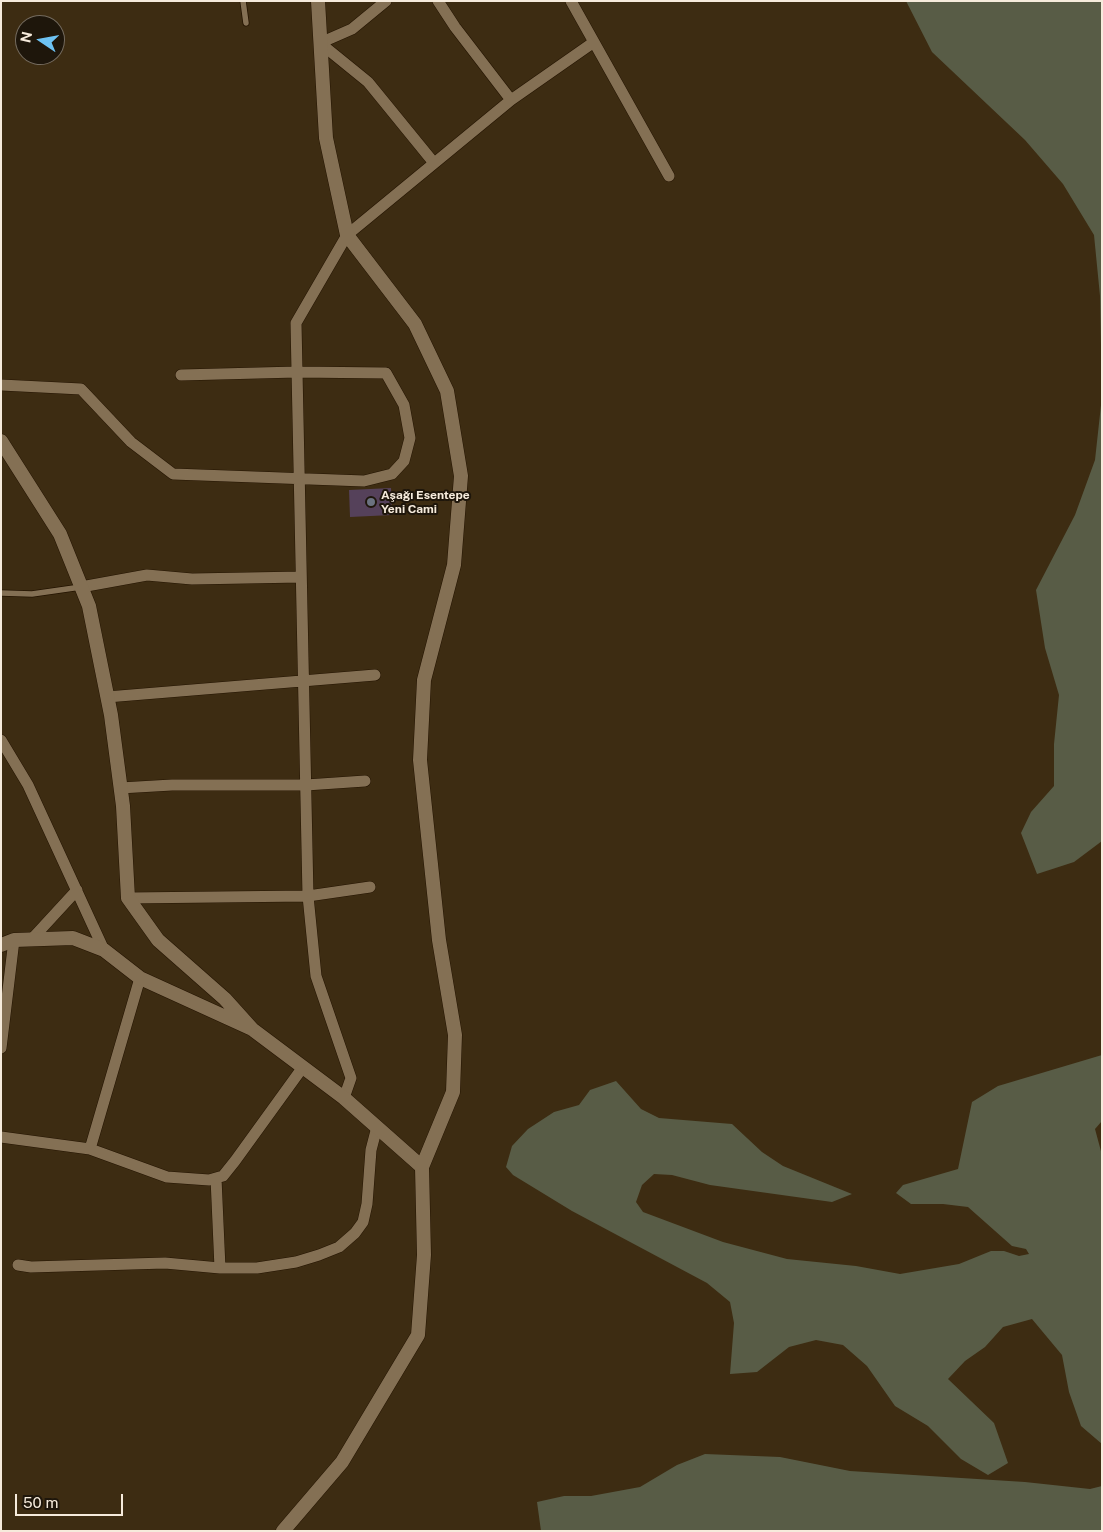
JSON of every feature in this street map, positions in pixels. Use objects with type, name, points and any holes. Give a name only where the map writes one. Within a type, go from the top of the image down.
[{"type":"main road","points":[[283,1531],[342,1462],[418,1335],[424,1255],[422,1167],[453,1092],[455,1035],[439,940],[420,760],[424,680],[454,565],[461,476],[447,391],[415,324],[347,235],[326,138],[318,1]]},
{"type":"main road","points":[[1,441],[60,534],[89,606],[107,697],[120,788],[128,898],[158,940],[226,999],[252,1029]]},
{"type":"main road","points":[[8,943],[73,938],[104,950],[140,978],[252,1029],[344,1098],[422,1167]]},
{"type":"street","points":[[386,1],[352,29],[320,43],[368,82],[434,163]]},
{"type":"street","points":[[438,1],[455,27],[511,100]]},
{"type":"street","points":[[571,1],[669,176]]},
{"type":"street","points":[[344,1098],[351,1078],[316,976],[308,896],[296,323],[347,235],[511,100],[594,42]]},
{"type":"street","points":[[1,385],[81,389],[131,442],[173,474],[364,480],[392,474],[404,461],[410,438],[404,406],[386,373],[297,372],[181,375]]},
{"type":"street","points":[[81,587],[147,575],[192,579],[301,577]]},
{"type":"street","points":[[107,697],[375,675]]},
{"type":"street","points":[[1,740],[28,784],[104,950]]},
{"type":"street","points":[[120,788],[172,785],[306,785],[365,782]]},
{"type":"street","points":[[128,898],[308,896],[370,887]]},
{"type":"street","points":[[31,940],[77,890]]},
{"type":"street","points":[[1,1048],[8,943]]},
{"type":"street","points":[[90,1150],[140,978]]},
{"type":"street","points":[[1,1137],[90,1150],[167,1177],[193,1181],[216,1178],[223,1176],[235,1162],[303,1067]]},
{"type":"street","points":[[18,1265],[31,1267],[166,1263],[220,1268],[257,1268],[296,1262],[339,1246],[355,1233],[363,1222],[367,1204],[371,1150],[378,1127]]},
{"type":"street","points":[[216,1178],[220,1268]]},
{"type":"lane","points":[[243,1],[246,23]]},
{"type":"lane","points":[[1,593],[32,594],[81,587]]},
{"type":"green space","points":[[906,1],[1102,1],[1102,396],[1100,296],[1094,235],[1063,184],[1025,140],[932,52]]},
{"type":"green space","points":[[1102,396],[1102,841],[1074,862],[1037,874],[1021,833],[1031,812],[1054,786],[1054,744],[1059,695],[1045,648],[1036,590],[1075,515],[1095,460]]},
{"type":"green space","points":[[1102,1055],[1102,1121],[1095,1129],[1102,1155],[1102,1444],[1081,1426],[1069,1392],[1062,1355],[1032,1319],[1003,1327],[985,1347],[965,1361],[948,1379],[994,1423],[1008,1463],[988,1475],[961,1459],[928,1426],[895,1406],[867,1366],[843,1345],[816,1340],[789,1347],[757,1372],[730,1374],[734,1323],[730,1302],[707,1283],[572,1211],[513,1175],[506,1167],[512,1146],[528,1129],[554,1112],[579,1105],[590,1090],[616,1081],[641,1109],[659,1118],[732,1124],[762,1152],[783,1166],[852,1194],[832,1202],[710,1185],[672,1175],[654,1174],[642,1185],[636,1202],[643,1212],[723,1242],[787,1259],[856,1266],[900,1274],[959,1264],[991,1251],[1004,1251],[1019,1256],[1029,1254],[1026,1249],[1012,1246],[968,1207],[943,1204],[911,1204],[896,1193],[903,1185],[958,1169],[972,1102],[998,1086]]},
{"type":"green space","points":[[705,1454],[780,1457],[850,1471],[1025,1482],[1090,1489],[1102,1486],[1102,1531],[541,1531],[537,1502],[564,1496],[591,1496],[640,1487],[677,1465]]},
{"type":"building","name":"Aşağı Esentepe Yeni Cami","points":[[391,488],[392,515],[350,517],[349,490]]},
{"type":"place","name":"Aşağı Esentepe Yeni Cami","points":[[371,502]]}]
